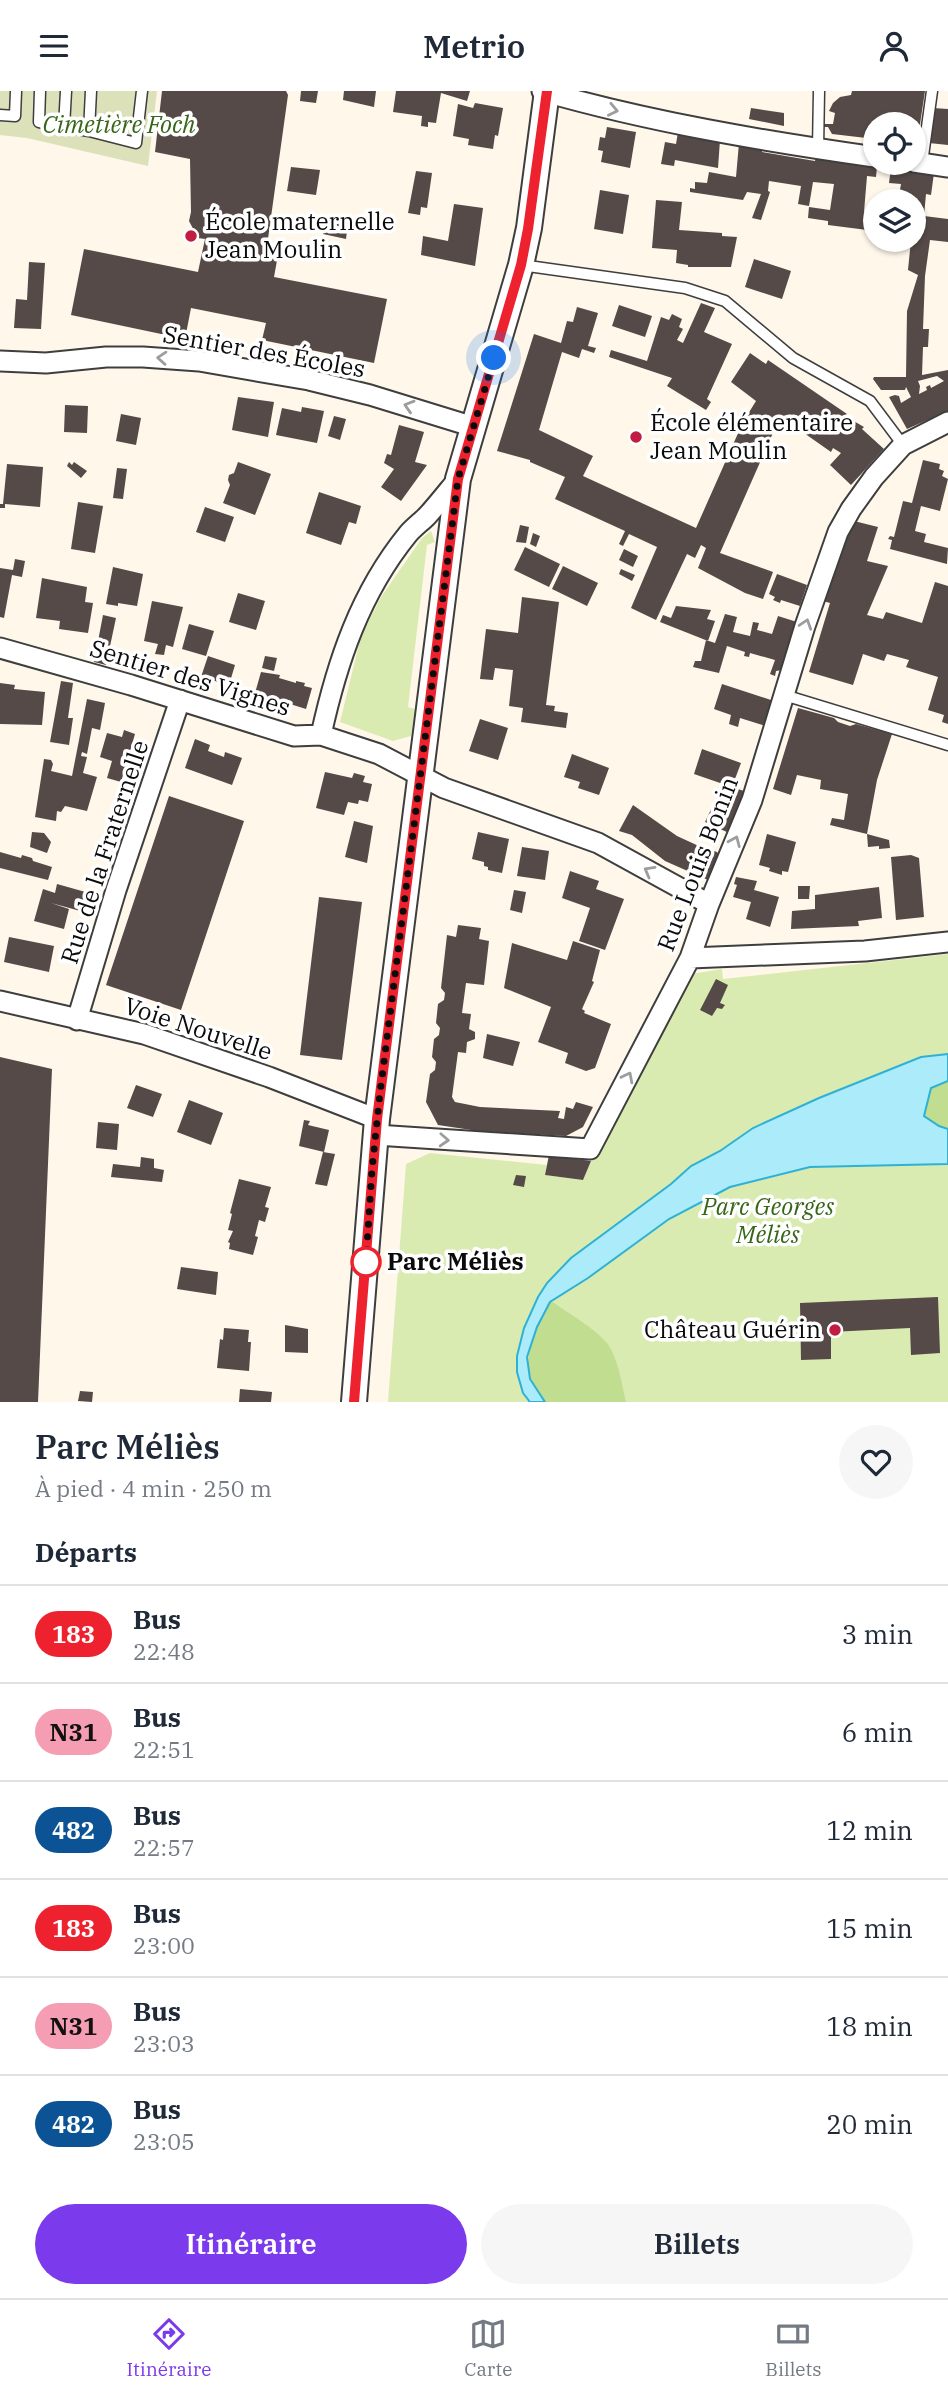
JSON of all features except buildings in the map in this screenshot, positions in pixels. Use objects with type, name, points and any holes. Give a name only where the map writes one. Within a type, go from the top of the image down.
[{"type":"street","points":[[354,1402],[372,1169],[458,479],[521,265],[546,91],[583,104],[722,132],[863,155]]},
{"type":"street","points":[[926,163],[948,167]]},
{"type":"street","name":"Sentier des Écoles","points":[[0,361],[47,363],[143,357],[199,361],[309,380],[370,395],[474,427]]},
{"type":"street","name":"Rue Louis Bonin","points":[[377,1127],[590,1149],[690,958],[752,800],[804,626],[838,532],[874,477],[903,445],[948,422]]},
{"type":"street","points":[[321,735],[329,696],[346,643],[372,586],[409,533],[458,479]]},
{"type":"street","name":"Sentier des Vignes","points":[[0,648],[294,736],[321,735],[379,754],[444,788],[597,843],[709,904]]},
{"type":"street","name":"Rue de la Fraternelle","points":[[78,1020],[116,890],[180,700]]},
{"type":"street","points":[[690,958],[864,951],[948,942]]},
{"type":"street","name":"Voie Nouvelle","points":[[0,1001],[144,1034],[269,1077],[377,1127]]},
{"type":"lane","points":[[0,115],[15,116],[16,91]]},
{"type":"lane","points":[[40,91],[39,122],[136,143],[142,91]]},
{"type":"lane","points":[[64,127],[66,91]]},
{"type":"lane","points":[[89,131],[91,91]]},
{"type":"lane","points":[[818,149],[819,91]]},
{"type":"lane","points":[[926,121],[932,91]]},
{"type":"lane","points":[[521,265],[685,288],[725,301],[793,358],[870,401],[903,445]]},
{"type":"lane","points":[[784,695],[948,745]]},
{"type":"green space","name":"Cimetière Foch","points":[[0,91],[157,91],[148,166],[27,138],[0,135]]},
{"type":"green space","points":[[431,531],[435,542],[427,545],[408,707],[415,709],[411,736],[393,741],[340,722],[361,636],[381,597],[422,538]]},
{"type":"green space","name":"Parc Georges Méliès","points":[[948,954],[948,1402],[388,1402],[406,1164],[430,1153],[547,1165],[545,1175],[582,1180],[591,1161],[598,1155],[691,974],[722,969],[723,979]]},
{"type":"green space","points":[[948,1081],[948,1129],[924,1116],[931,1088]]},
{"type":"green space","points":[[551,1301],[607,1343],[616,1361],[626,1402],[545,1402],[536,1390],[531,1378],[529,1351],[537,1325]]},
{"type":"water","points":[[948,1054],[948,1081],[931,1088],[924,1116],[948,1129],[948,1164],[810,1167],[730,1187],[669,1219],[550,1302],[537,1327],[527,1357],[530,1379],[545,1402],[530,1402],[523,1393],[517,1372],[517,1356],[524,1328],[547,1283],[571,1258],[671,1184],[691,1166],[720,1151],[753,1128],[921,1057]]},
{"type":"bus line","name":"183","points":[[354,1402],[377,1119],[458,479],[521,265],[547,91]]},
{"type":"place","name":"École maternelle Jean Moulin","points":[[191,236]]},
{"type":"place","name":"École élémentaire Jean Moulin","points":[[636,437]]},
{"type":"place","name":"Parc Méliès","points":[[366,1262]]},
{"type":"place","name":"Château Guérin","points":[[835,1330]]},
{"type":"route","points":[[366,1262],[380,1093],[458,479],[494,358]]}]
